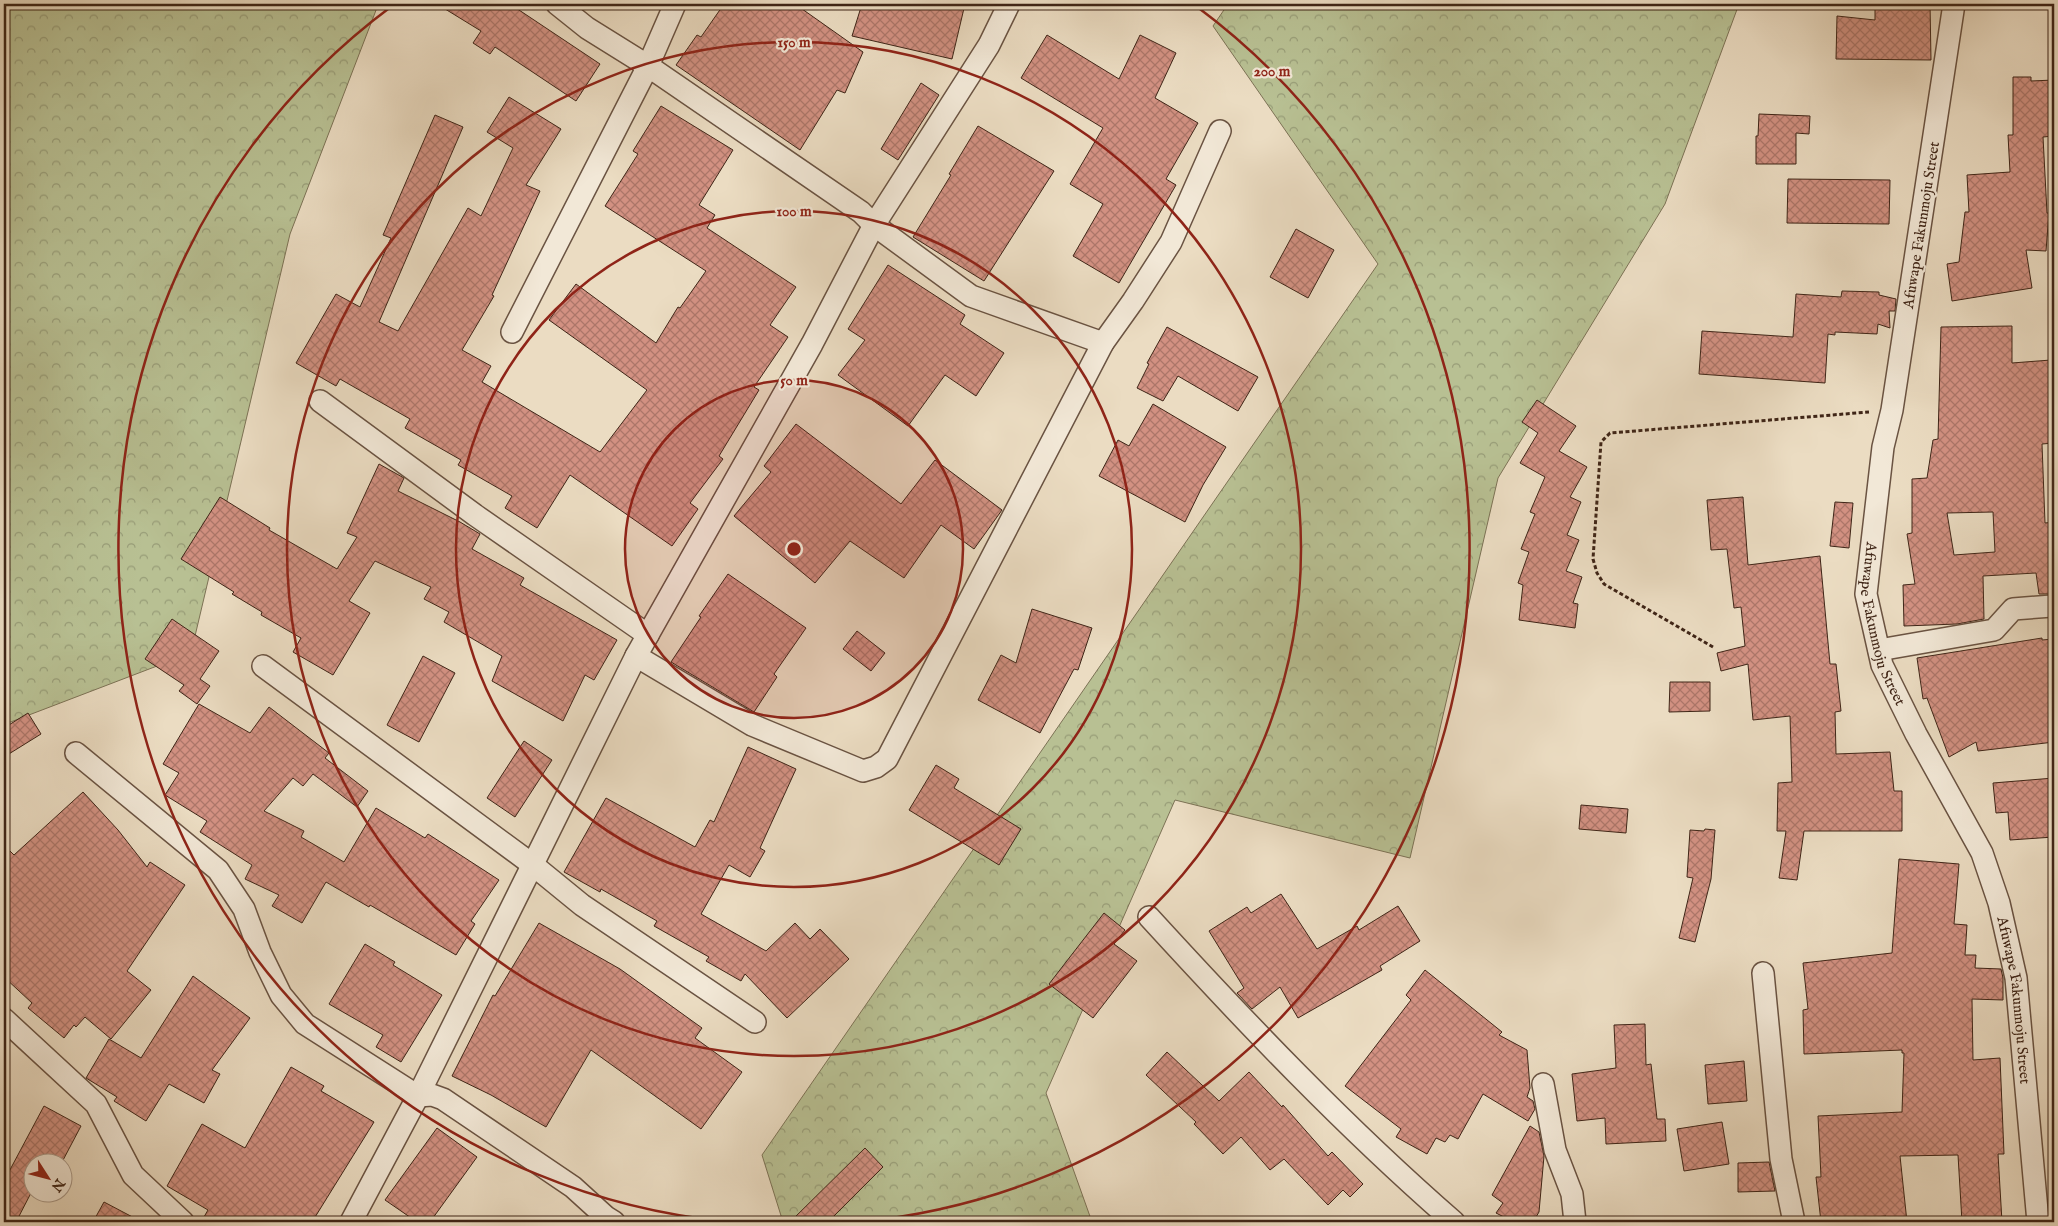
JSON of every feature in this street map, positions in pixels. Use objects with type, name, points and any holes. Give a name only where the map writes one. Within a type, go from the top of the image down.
[{"type":"street","points":[[557,4],[587,28],[648,66],[861,212],[874,225],[971,296],[1103,343]]},
{"type":"street","points":[[512,332],[648,66],[675,4]]},
{"type":"street","points":[[350,1222],[418,1096],[636,656],[807,352],[874,225],[989,45],[1009,4]]},
{"type":"street","name":"Afuwape Fakunmoju Street","points":[[1954,4],[1892,410],[1883,447],[1866,594],[1882,666],[1916,734],[1982,853],[1999,902],[2016,978],[2038,1222]]},
{"type":"street","points":[[636,656],[752,725],[863,771],[876,767],[887,759],[1103,343],[1171,242],[1220,131]]},
{"type":"street","points":[[320,401],[475,515],[648,635]]},
{"type":"street","points":[[1879,650],[1994,630],[2012,609],[2052,606]]},
{"type":"street","points":[[263,666],[533,865],[582,905],[755,1022]]},
{"type":"street","points":[[76,753],[218,870],[244,909],[260,952],[280,995],[305,1024],[418,1096],[432,1095],[443,1098],[573,1187],[614,1222]]},
{"type":"street","points":[[1148,917],[1273,1049],[1396,1172],[1454,1222]]},
{"type":"street","points":[[1762,973],[1781,1159],[1794,1222]]},
{"type":"street","points":[[4,1019],[96,1104],[133,1175],[183,1222]]},
{"type":"street","points":[[1543,1084],[1555,1150],[1572,1194],[1575,1222]]},
{"type":"path","points":[[1713,648],[1604,584],[1597,573],[1593,559],[1601,442],[1610,433],[1892,410]]},
{"type":"green space","points":[[4,4],[378,5],[290,234],[191,653],[8,723],[4,722]]},
{"type":"green space","points":[[1228,4],[1739,4],[1665,204],[1498,478],[1410,858],[1175,800],[1046,1093],[1092,1222],[783,1222],[762,1155],[1378,264],[1213,26]]},
{"type":"building","points":[[437,4],[510,4],[600,64],[576,101],[495,47],[490,54],[473,43],[481,31]]},
{"type":"building","points":[[724,4],[795,4],[863,52],[845,93],[837,90],[800,150],[676,65],[697,35],[701,37]]},
{"type":"building","points":[[862,4],[965,4],[952,59],[852,36]]},
{"type":"building","points":[[1875,4],[1930,4],[1931,60],[1836,59],[1837,16],[1875,20]]},
{"type":"building","points":[[1047,35],[1119,79],[1140,35],[1176,53],[1155,98],[1198,123],[1166,179],[1176,185],[1119,283],[1073,256],[1103,204],[1070,184],[1103,128],[1021,78]]},
{"type":"building","points":[[2013,77],[2031,77],[2031,81],[2054,80],[2054,136],[2043,137],[2047,213],[2049,213],[2046,251],[2026,250],[2032,288],[1952,301],[1947,264],[1959,262],[1965,212],[1969,212],[1967,175],[2010,172],[2008,135],[2013,135]]},
{"type":"building","points":[[921,83],[939,95],[898,160],[881,149]]},
{"type":"building","points":[[509,97],[561,129],[526,185],[540,191],[492,295],[494,296],[462,350],[491,366],[482,382],[600,452],[647,390],[549,320],[576,284],[656,343],[678,307],[680,308],[706,271],[605,206],[638,154],[633,151],[661,106],[733,150],[699,205],[715,215],[707,228],[796,287],[770,325],[788,337],[754,387],[759,390],[719,456],[723,459],[690,503],[698,509],[672,546],[570,475],[537,528],[505,508],[512,496],[458,465],[461,460],[405,428],[410,419],[340,379],[336,386],[296,363],[336,294],[360,307],[391,238],[383,235],[435,115],[463,127],[379,322],[398,331],[468,208],[481,216],[513,148],[487,132]]},
{"type":"building","points":[[1759,114],[1810,116],[1809,134],[1796,133],[1796,164],[1756,164],[1756,136],[1758,136]]},
{"type":"building","points":[[978,126],[1054,171],[984,281],[913,237]]},
{"type":"building","points":[[1788,179],[1890,180],[1889,224],[1787,223]]},
{"type":"building","points":[[1296,229],[1334,250],[1308,298],[1270,277]]},
{"type":"building","points":[[888,265],[965,315],[960,324],[1004,353],[976,396],[945,375],[908,426],[838,375],[865,340],[848,329]]},
{"type":"building","points":[[1842,291],[1879,292],[1879,295],[1896,299],[1895,311],[1889,311],[1890,328],[1878,324],[1877,334],[1835,332],[1835,335],[1828,334],[1825,383],[1699,374],[1702,331],[1793,337],[1796,294],[1841,297]]},
{"type":"building","points":[[2012,326],[2012,363],[2051,360],[2054,443],[2042,444],[2045,523],[2054,522],[2054,594],[2039,594],[2036,573],[1983,576],[1984,619],[1957,624],[1904,626],[1903,585],[1915,584],[1907,534],[1912,533],[1912,479],[1927,478],[1933,440],[1938,439],[1941,327]],"holes":[[[1993,512],[1995,552],[1954,555],[1947,513]]]},
{"type":"building","points":[[1167,327],[1258,377],[1238,411],[1178,376],[1163,401],[1137,388],[1149,364],[1147,363]]},
{"type":"building","points":[[1537,400],[1576,426],[1559,451],[1587,467],[1570,497],[1581,502],[1567,535],[1579,540],[1566,571],[1582,577],[1573,603],[1578,604],[1575,628],[1519,620],[1523,585],[1518,583],[1529,552],[1521,549],[1535,514],[1530,512],[1545,477],[1520,463],[1538,433],[1522,422]]},
{"type":"building","points":[[1153,404],[1226,447],[1203,485],[1185,522],[1099,476],[1118,440],[1129,446]]},
{"type":"building","points":[[796,424],[901,504],[935,460],[1002,510],[974,549],[941,525],[904,578],[850,541],[815,583],[734,516],[771,472],[764,466]]},
{"type":"building","points":[[379,464],[404,478],[398,491],[480,534],[472,549],[524,578],[520,585],[617,640],[594,680],[585,675],[563,721],[492,681],[502,656],[444,622],[449,612],[424,599],[431,587],[375,561],[349,601],[370,613],[333,675],[293,652],[301,638],[261,615],[262,612],[232,594],[234,592],[181,559],[220,497],[270,528],[269,530],[337,569],[357,537],[347,533]]},
{"type":"building","points":[[1743,497],[1748,565],[1820,556],[1830,664],[1836,664],[1841,711],[1835,712],[1836,754],[1890,752],[1894,791],[1902,791],[1902,831],[1804,831],[1797,880],[1779,878],[1786,831],[1777,831],[1778,783],[1792,782],[1790,716],[1753,720],[1748,664],[1721,671],[1717,653],[1745,646],[1741,607],[1734,608],[1727,549],[1711,550],[1707,500]]},
{"type":"building","points":[[1835,502],[1853,503],[1849,548],[1830,546]]},
{"type":"building","points":[[728,574],[806,628],[774,674],[777,677],[754,712],[671,662],[701,617],[699,616]]},
{"type":"building","points":[[1032,609],[1092,628],[1078,670],[1074,669],[1040,733],[978,700],[1001,655],[1016,663]]},
{"type":"building","points":[[172,619],[219,651],[200,679],[210,686],[197,704],[179,691],[184,685],[145,659]]},
{"type":"building","points":[[857,631],[885,653],[871,671],[843,649]]},
{"type":"building","points":[[2042,638],[2042,640],[2054,639],[2054,742],[1978,751],[1976,742],[1949,757],[1927,698],[1923,699],[1917,658]]},
{"type":"building","points":[[423,656],[455,673],[419,742],[387,725]]},
{"type":"building","points":[[1670,682],[1710,682],[1710,711],[1669,712]]},
{"type":"building","points":[[199,704],[250,733],[269,707],[329,753],[325,758],[368,791],[357,807],[313,774],[303,786],[293,778],[264,811],[304,831],[301,837],[344,862],[376,808],[425,838],[428,834],[499,880],[471,921],[475,924],[456,955],[326,882],[302,923],[272,906],[279,895],[245,879],[252,865],[200,832],[207,821],[165,795],[179,773],[163,764]]},
{"type":"building","points":[[28,713],[41,734],[4,757],[4,728]]},
{"type":"building","points":[[524,741],[552,760],[515,817],[487,798]]},
{"type":"building","points":[[748,747],[796,769],[760,848],[765,851],[750,877],[729,865],[701,914],[766,951],[795,923],[810,939],[820,929],[849,959],[787,1018],[745,974],[741,981],[706,961],[709,957],[654,926],[657,921],[601,889],[600,892],[564,872],[606,798],[695,847],[710,820],[714,822]]},
{"type":"building","points":[[936,765],[959,779],[954,788],[1021,829],[999,865],[909,810]]},
{"type":"building","points":[[2054,778],[2054,837],[2010,840],[2008,812],[1996,813],[1993,783]]},
{"type":"building","points":[[83,792],[118,830],[147,867],[150,862],[185,885],[127,971],[151,990],[111,1039],[85,1017],[76,1027],[74,1025],[64,1038],[28,1008],[32,1003],[4,977],[4,845],[14,855]]},
{"type":"building","points":[[1581,805],[1628,809],[1626,833],[1579,829]]},
{"type":"building","points":[[1705,829],[1715,830],[1711,879],[1695,942],[1679,938],[1693,878],[1687,877],[1690,830],[1704,831]]},
{"type":"building","points":[[1899,859],[1959,864],[1954,924],[1967,925],[1965,955],[1976,955],[1975,968],[2001,969],[2003,1000],[1972,999],[1973,1060],[2000,1058],[2004,1154],[1998,1154],[2002,1222],[1962,1222],[1958,1155],[1900,1156],[1907,1222],[1886,1222],[1886,1216],[1821,1222],[1816,1177],[1821,1177],[1818,1116],[1902,1112],[1904,1053],[1902,1053],[1902,1050],[1804,1054],[1803,1010],[1808,1009],[1803,963],[1892,953]]},
{"type":"building","points":[[1281,894],[1317,949],[1357,926],[1359,930],[1398,906],[1420,941],[1380,966],[1382,970],[1298,1018],[1280,987],[1252,1009],[1237,993],[1244,988],[1209,931],[1247,907],[1251,913]]},
{"type":"building","points":[[1104,913],[1125,930],[1114,944],[1137,961],[1093,1018],[1049,984]]},
{"type":"building","points":[[539,923],[620,969],[702,1028],[695,1038],[742,1072],[701,1129],[591,1050],[546,1127],[491,1095],[452,1076],[493,995],[495,996]]},
{"type":"building","points":[[365,944],[395,962],[393,965],[442,995],[401,1062],[376,1047],[383,1035],[329,1004]]},
{"type":"building","points":[[1425,970],[1502,1032],[1499,1035],[1527,1050],[1530,1088],[1527,1097],[1533,1101],[1535,1109],[1528,1121],[1483,1094],[1458,1139],[1450,1135],[1445,1142],[1436,1138],[1427,1154],[1396,1137],[1401,1129],[1345,1086],[1411,1000],[1406,995]]},
{"type":"building","points":[[193,976],[250,1018],[212,1070],[220,1074],[204,1103],[169,1084],[146,1121],[114,1101],[117,1097],[86,1078],[109,1039],[141,1058]]},
{"type":"building","points":[[1645,1024],[1646,1065],[1651,1064],[1657,1119],[1665,1119],[1666,1141],[1606,1144],[1605,1118],[1577,1121],[1572,1074],[1616,1068],[1614,1025]]},
{"type":"building","points":[[1167,1052],[1219,1101],[1249,1072],[1282,1107],[1283,1105],[1328,1156],[1332,1152],[1363,1184],[1350,1197],[1343,1190],[1328,1205],[1284,1159],[1270,1170],[1241,1137],[1223,1154],[1194,1124],[1196,1122],[1146,1075]]},
{"type":"building","points":[[1744,1061],[1747,1101],[1708,1104],[1705,1065]]},
{"type":"building","points":[[291,1067],[324,1086],[321,1091],[374,1122],[312,1222],[201,1222],[208,1210],[167,1186],[202,1124],[245,1148]]},
{"type":"building","points":[[44,1106],[81,1126],[66,1154],[22,1154],[22,1204],[25,1204],[16,1222],[4,1222],[4,1181]]},
{"type":"building","points":[[1722,1122],[1729,1164],[1684,1171],[1677,1129]]},
{"type":"building","points":[[1530,1126],[1539,1132],[1544,1156],[1539,1212],[1533,1222],[1514,1222],[1496,1213],[1503,1203],[1492,1195]]},
{"type":"building","points":[[437,1128],[477,1157],[430,1222],[417,1222],[385,1200]]},
{"type":"building","points":[[865,1148],[883,1167],[828,1222],[790,1222]]},
{"type":"building","points":[[1769,1162],[1775,1191],[1738,1192],[1738,1163]]},
{"type":"building","points":[[104,1202],[142,1222],[93,1222]]}]
